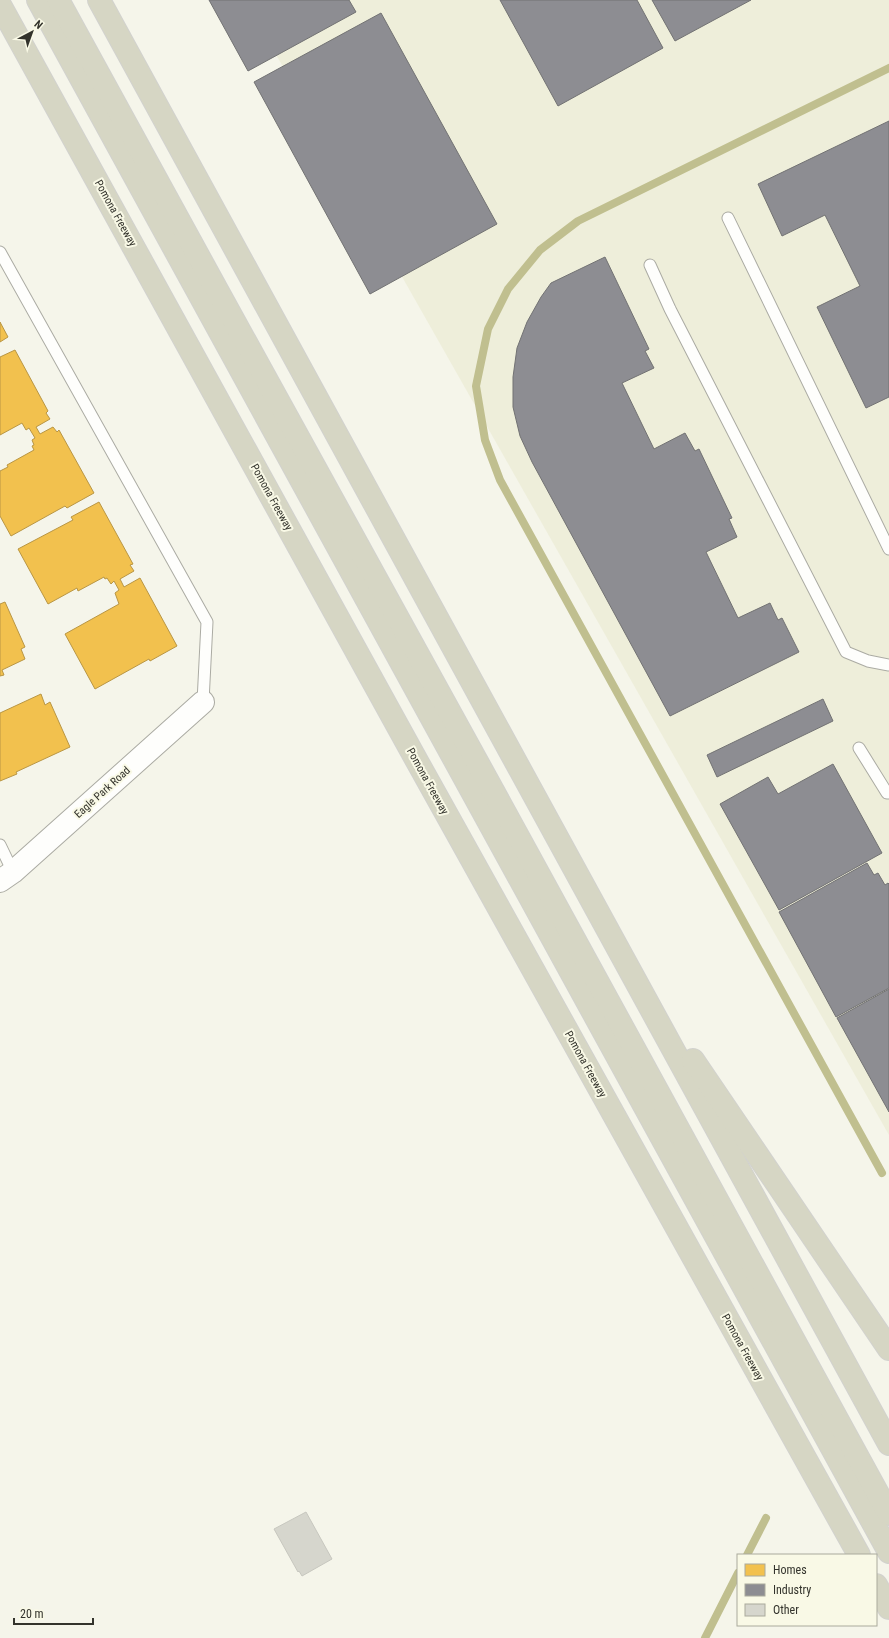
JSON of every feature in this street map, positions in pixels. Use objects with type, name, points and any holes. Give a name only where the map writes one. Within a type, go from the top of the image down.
[{"type":"highway","points":[[38,0],[889,1552]]},
{"type":"highway","points":[[58,0],[889,1514]]},
{"type":"highway","points":[[99,0],[889,1444]]},
{"type":"highway","name":"Pomona Freeway","points":[[0,4],[426,777],[858,1554]]},
{"type":"highway","points":[[619,950],[889,1349]]},
{"type":"highway","points":[[877,1587],[889,1608]]},
{"type":"street","name":"Eagle Park Road","points":[[7,877],[203,702]]},
{"type":"lane","points":[[728,218],[889,549]]},
{"type":"lane","points":[[0,252],[207,622],[203,702]]},
{"type":"lane","points":[[650,265],[677,322],[846,652],[868,660],[889,665]]},
{"type":"lane","points":[[859,748],[886,793],[889,793]]},
{"type":"lane","points":[[0,845],[7,877]]},
{"type":"shaded area","points":[[245,0],[889,0],[889,1135]]},
{"type":"building: Homes","points":[[0,322],[8,337],[0,342]]},
{"type":"building: Homes","points":[[15,350],[48,411],[46,413],[50,419],[36,427],[40,434],[53,427],[57,432],[59,430],[94,493],[67,508],[65,506],[11,536],[0,516],[0,471],[8,467],[7,465],[34,450],[32,440],[35,438],[29,428],[26,430],[22,423],[0,435],[0,357]]},
{"type":"building: Homes","points":[[99,502],[133,564],[130,565],[134,571],[120,579],[124,587],[140,578],[177,646],[150,661],[149,659],[95,689],[65,634],[119,604],[115,593],[119,590],[114,581],[111,584],[107,578],[105,579],[104,577],[78,591],[77,588],[48,604],[18,549],[73,520],[71,517]]},
{"type":"building: Homes","points":[[5,602],[25,647],[21,649],[25,659],[2,670],[4,675],[0,676],[0,604]]},
{"type":"building: Homes","points":[[41,694],[45,705],[50,702],[70,747],[0,781],[0,713]]},
{"type":"building: Industry","points":[[209,0],[349,0],[356,12],[248,71]]},
{"type":"building: Industry","points":[[500,0],[637,0],[663,48],[558,106]]},
{"type":"building: Industry","points":[[652,0],[751,0],[675,41]]},
{"type":"building: Industry","points":[[381,13],[497,224],[370,294],[254,82]]},
{"type":"building: Industry","points":[[889,121],[889,397],[866,408],[817,307],[860,286],[825,215],[782,236],[758,184]]},
{"type":"building: Industry","points":[[605,257],[649,349],[645,351],[654,368],[622,383],[654,449],[685,433],[695,451],[699,449],[732,518],[729,519],[737,537],[706,552],[738,618],[770,603],[778,620],[782,618],[799,652],[670,716],[532,462],[520,436],[513,407],[513,377],[517,348],[527,322],[541,297],[551,283]]},
{"type":"building: Industry","points":[[823,699],[833,721],[717,777],[707,755]]},
{"type":"building: Industry","points":[[833,764],[882,853],[779,910],[720,804],[768,777],[778,794]]},
{"type":"building: Industry","points":[[867,863],[874,875],[878,873],[885,885],[888,883],[889,884],[889,988],[836,1017],[779,912]]},
{"type":"building: Industry","points":[[889,989],[889,1112],[837,1018]]},
{"type":"building: Other","points":[[306,1512],[332,1559],[302,1576],[299,1571],[298,1572],[274,1529]]},
{"type":"waterway","points":[[882,1173],[500,480],[485,440],[476,386],[488,329],[508,289],[540,250],[578,221],[889,68]]},
{"type":"waterway","points":[[748,1554],[766,1518]]},
{"type":"waterway","points":[[705,1638],[737,1575]]}]
